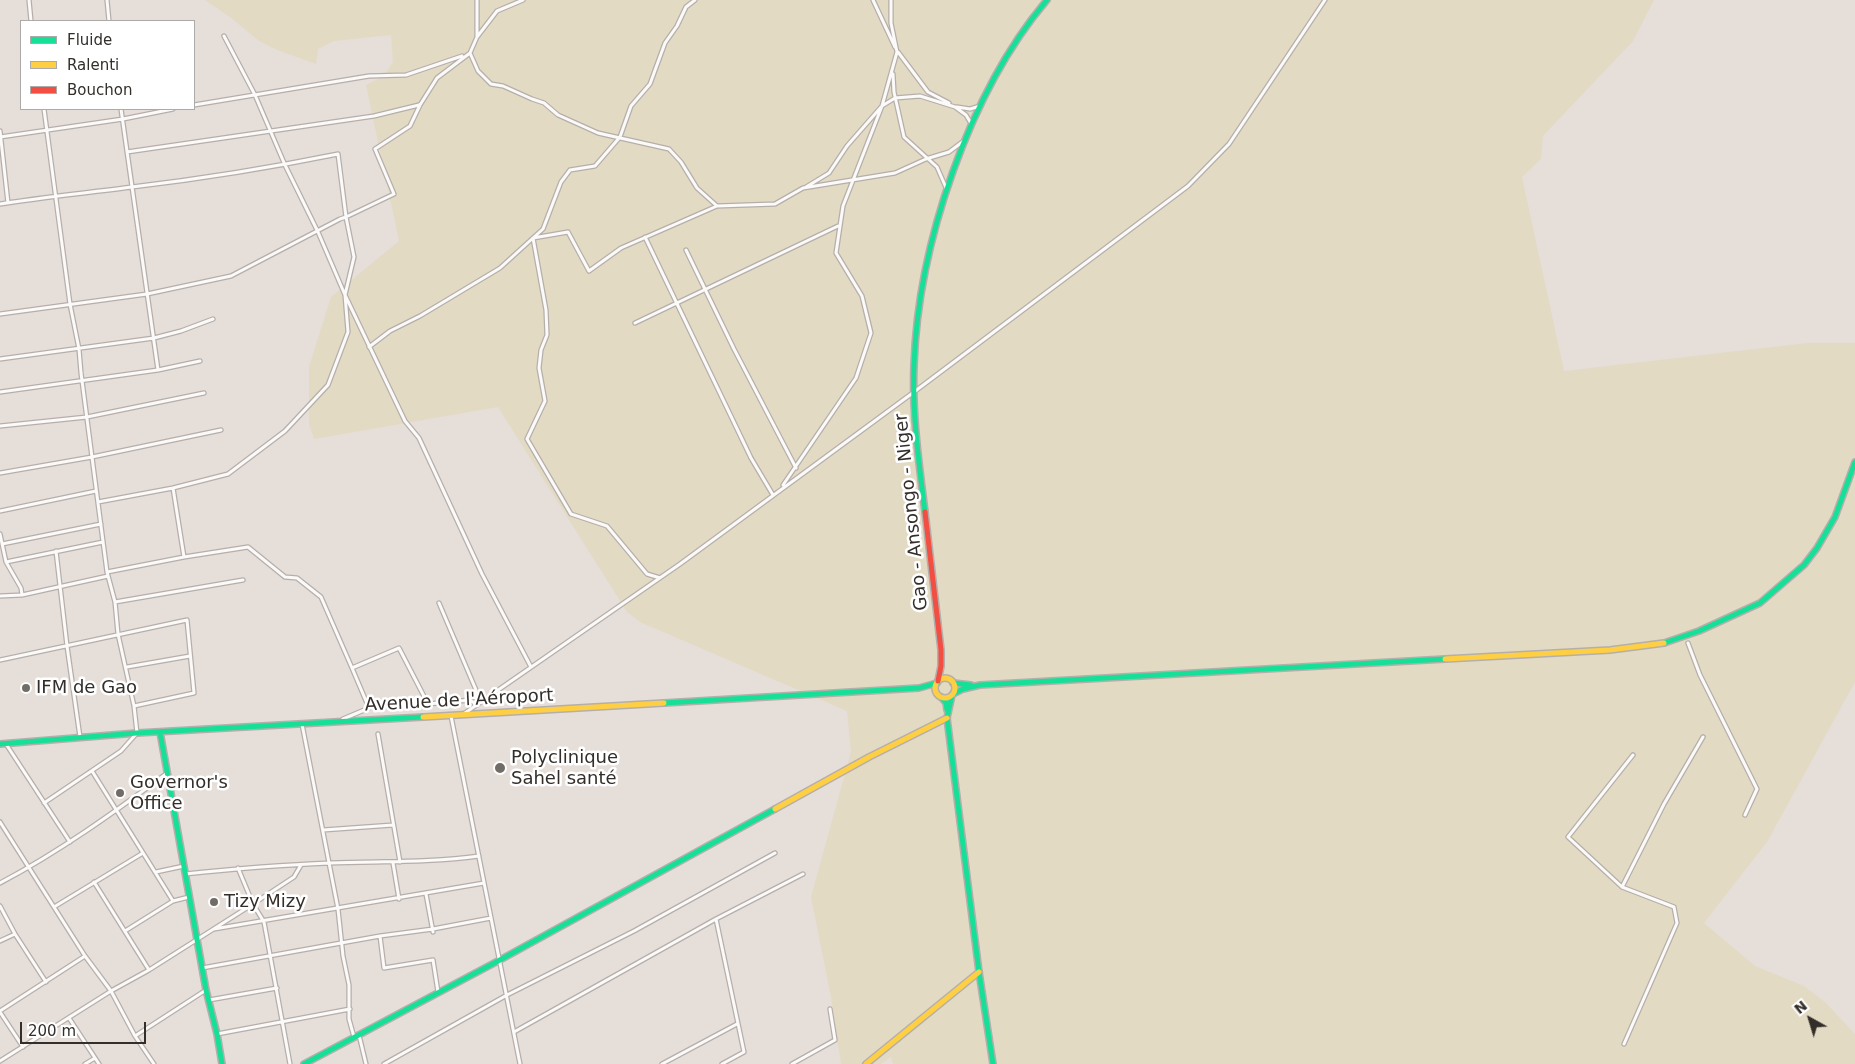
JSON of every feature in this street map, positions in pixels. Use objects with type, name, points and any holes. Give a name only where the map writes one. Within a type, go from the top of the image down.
[{"type":"street","points":[[29,0],[31,20]]},
{"type":"street","points":[[107,0],[110,20]]},
{"type":"street","points":[[477,0],[477,37]]},
{"type":"street","points":[[0,314],[146,294],[231,276],[340,219],[394,194],[376,149],[410,126],[436,78],[470,53],[477,37],[496,11],[523,0]]},
{"type":"street","points":[[369,348],[390,331],[420,316],[500,268],[543,228],[560,182],[570,170],[595,166],[620,137],[631,106],[650,84],[665,43],[677,26],[686,7],[695,0]]},
{"type":"street","points":[[873,0],[897,52],[928,92],[966,115],[972,125]]},
{"type":"street","points":[[780,490],[856,378],[872,333],[862,296],[836,253],[843,206],[882,106],[893,71],[897,52],[890,23],[891,0]]},
{"type":"street","name":"Gao - Ansongo - Niger","points":[[941,661],[930,553],[916,452],[915,343],[922,288],[937,223],[956,165],[972,125],[1001,63],[1034,15],[1047,0]]},
{"type":"street","points":[[462,715],[660,578],[914,392],[1188,186],[1229,144],[1325,0]]},
{"type":"street","points":[[224,36],[255,95],[285,165],[318,232],[369,348],[405,422],[419,438],[482,574],[531,667]]},
{"type":"street","points":[[470,53],[478,71],[490,84],[503,86],[532,100],[544,103],[558,115],[598,133],[669,149],[681,162],[697,188],[717,206]]},
{"type":"street","points":[[195,105],[368,76],[406,75],[465,56]]},
{"type":"street","points":[[893,71],[895,98],[904,137],[937,167],[947,191]]},
{"type":"street","points":[[533,238],[568,232],[589,272],[621,248],[717,206],[776,204],[829,173],[847,146],[882,106],[895,98],[920,96],[955,107],[970,109],[981,106]]},
{"type":"street","points":[[127,152],[374,116],[420,105]]},
{"type":"street","points":[[44,110],[70,304],[79,349],[103,542],[115,602],[118,634],[127,667],[134,706],[137,733],[120,751],[44,803]]},
{"type":"street","points":[[121,110],[158,370]]},
{"type":"street","points":[[0,137],[123,119],[168,110]]},
{"type":"street","points":[[0,131],[8,203]]},
{"type":"street","points":[[803,188],[894,173],[926,159],[949,152],[967,139]]},
{"type":"street","points":[[0,204],[285,165],[338,154],[346,217],[354,257],[346,295],[348,332],[328,386],[285,432],[228,474],[173,488],[98,502]]},
{"type":"street","points":[[635,323],[838,226]]},
{"type":"street","points":[[533,238],[546,310],[547,335],[541,350],[539,368],[545,401],[527,439],[571,514],[607,526],[647,574],[660,578]]},
{"type":"street","points":[[645,238],[751,458],[773,495]]},
{"type":"street","points":[[686,250],[734,349],[796,469]]},
{"type":"street","points":[[0,359],[154,338],[181,331],[213,319]]},
{"type":"street","points":[[0,392],[158,370],[200,361]]},
{"type":"street","points":[[0,426],[87,417],[204,393]]},
{"type":"street","points":[[0,473],[92,457],[221,430]]},
{"type":"street","points":[[919,688],[944,678],[975,686],[1592,651],[1664,643],[1699,631],[1760,603],[1804,565],[1817,548],[1835,517],[1855,462]]},
{"type":"street","points":[[173,488],[184,557]]},
{"type":"street","points":[[0,510],[96,491]]},
{"type":"street","points":[[2,544],[101,524]]},
{"type":"street","points":[[0,534],[6,562],[21,588],[22,595]]},
{"type":"street","points":[[6,562],[103,542]]},
{"type":"street","points":[[0,596],[22,595],[184,557],[248,547],[285,577],[297,578],[321,597],[369,708],[337,722]]},
{"type":"street","points":[[56,551],[80,738]]},
{"type":"street","points":[[115,602],[243,580]]},
{"type":"street","points":[[439,603],[476,690],[477,705]]},
{"type":"street","points":[[0,660],[187,620],[194,693],[134,706]]},
{"type":"street","points":[[1688,643],[1700,675],[1758,789],[1745,815]]},
{"type":"street","points":[[352,668],[399,648],[428,704],[470,700],[477,705]]},
{"type":"street","points":[[127,667],[190,656]]},
{"type":"street","points":[[304,1064],[498,961],[869,757],[948,716],[955,688],[941,661]]},
{"type":"street","points":[[941,661],[935,688],[939,696],[947,698],[975,686]]},
{"type":"street","points":[[919,688],[929,690],[946,703],[979,972],[993,1064]]},
{"type":"street","name":"Avenue de l'Aéroport","points":[[3,743],[137,733],[919,688]]},
{"type":"street","points":[[451,716],[498,961],[507,995],[520,1064]]},
{"type":"street","points":[[302,724],[338,909],[349,986],[350,1019],[366,1064]]},
{"type":"street","points":[[160,732],[206,990],[222,1064]]},
{"type":"street","points":[[378,734],[400,862]]},
{"type":"street","points":[[1622,887],[1664,804],[1703,737]]},
{"type":"street","points":[[3,743],[70,842]]},
{"type":"street","points":[[1624,1044],[1677,923],[1674,907],[1622,887],[1568,837],[1633,755]]},
{"type":"street","points":[[92,771],[173,901]]},
{"type":"street","points":[[0,883],[70,842],[166,774]]},
{"type":"street","points":[[323,830],[393,825]]},
{"type":"street","points":[[1,826],[85,956],[111,991],[135,1036],[154,1064]]},
{"type":"street","points":[[54,907],[143,852]]},
{"type":"street","points":[[384,1064],[507,995],[634,931],[775,853]]},
{"type":"street","points":[[185,874],[238,868],[302,866],[329,863],[393,863],[479,856]]},
{"type":"street","points":[[393,863],[399,899]]},
{"type":"street","points":[[156,872],[184,866]]},
{"type":"street","points":[[0,1061],[253,904],[294,877],[302,866]]},
{"type":"street","points":[[238,868],[253,904],[264,922],[290,1064]]},
{"type":"street","points":[[514,1032],[716,919],[803,874]]},
{"type":"street","points":[[94,882],[149,970]]},
{"type":"street","points":[[213,929],[264,922],[484,883]]},
{"type":"street","points":[[426,894],[433,930]]},
{"type":"street","points":[[125,930],[173,901],[189,897]]},
{"type":"street","points":[[0,906],[15,934],[46,982]]},
{"type":"street","points":[[202,968],[342,942],[433,930],[491,918]]},
{"type":"street","points":[[716,919],[744,1052],[722,1064]]},
{"type":"street","points":[[0,942],[15,934]]},
{"type":"street","points":[[380,936],[384,968],[433,960],[438,992]]},
{"type":"street","points":[[23,1047],[0,1011],[85,956]]},
{"type":"street","points":[[866,1064],[979,972]]},
{"type":"street","points":[[209,1000],[277,988]]},
{"type":"street","points":[[135,1036],[206,990]]},
{"type":"street","points":[[217,1034],[350,1009]]},
{"type":"street","points":[[792,1064],[835,1040],[830,1009]]},
{"type":"street","points":[[69,1018],[99,1064]]},
{"type":"street","points":[[662,1064],[737,1024]]},
{"type":"street","points":[[85,1064],[95,1058]]},
{"type":"sand","points":[[205,0],[1654,0],[1633,41],[1543,136],[1541,159],[1522,177],[1564,371],[1807,343],[1855,343],[1855,682],[1767,842],[1704,923],[1755,966],[1804,986],[1826,1003],[1855,1034],[1855,1064],[893,1064],[891,1057],[881,1064],[841,1064],[831,997],[811,897],[851,752],[847,711],[640,622],[627,612],[498,407],[314,439],[309,424],[309,367],[331,297],[399,241],[366,85],[384,76],[393,62],[391,35],[334,41],[318,49],[316,64],[277,50],[259,41],[230,17]]},
{"type":"traffic: fast","points":[[925,512],[916,439],[914,365],[918,319],[937,221],[953,172],[972,124],[994,79],[1019,37],[1047,0]]},
{"type":"traffic: fast","points":[[1664,643],[1699,631],[1760,603],[1804,565],[1817,548],[1835,517],[1855,462]]},
{"type":"traffic: fast","points":[[953,694],[963,689],[980,685],[1445,659]]},
{"type":"traffic: fast","points":[[664,703],[919,688],[937,683]]},
{"type":"traffic: fast","points":[[953,683],[971,685]]},
{"type":"traffic: fast","points":[[952,695],[947,718],[979,972],[993,1064]]},
{"type":"traffic: fast","points":[[941,697],[946,703],[947,710]]},
{"type":"traffic: fast","points":[[0,744],[137,733],[423,717]]},
{"type":"traffic: fast","points":[[160,732],[206,990],[222,1064]]},
{"type":"traffic: fast","points":[[304,1064],[498,961],[775,809]]},
{"type":"traffic: slow","points":[[1445,659],[1610,650],[1664,643]]},
{"type":"traffic: slow","points":[[945,678],[952,681],[955,688],[952,695],[945,698],[938,695],[935,688],[938,681],[945,678]]},
{"type":"traffic: slow","points":[[423,717],[664,703]]},
{"type":"traffic: slow","points":[[775,809],[869,757],[947,718]]},
{"type":"traffic: slow","points":[[866,1064],[979,972]]},
{"type":"traffic: jam","points":[[925,512],[941,650],[941,666],[938,681]]},
{"type":"place","name":"IFM de Gao","points":[[26,688]]},
{"type":"place","name":"Polyclinique Sahel santé","points":[[500,768]]},
{"type":"place","name":"Governor's Office","points":[[120,793]]},
{"type":"place","name":"Tizy Mizy","points":[[214,902]]}]
